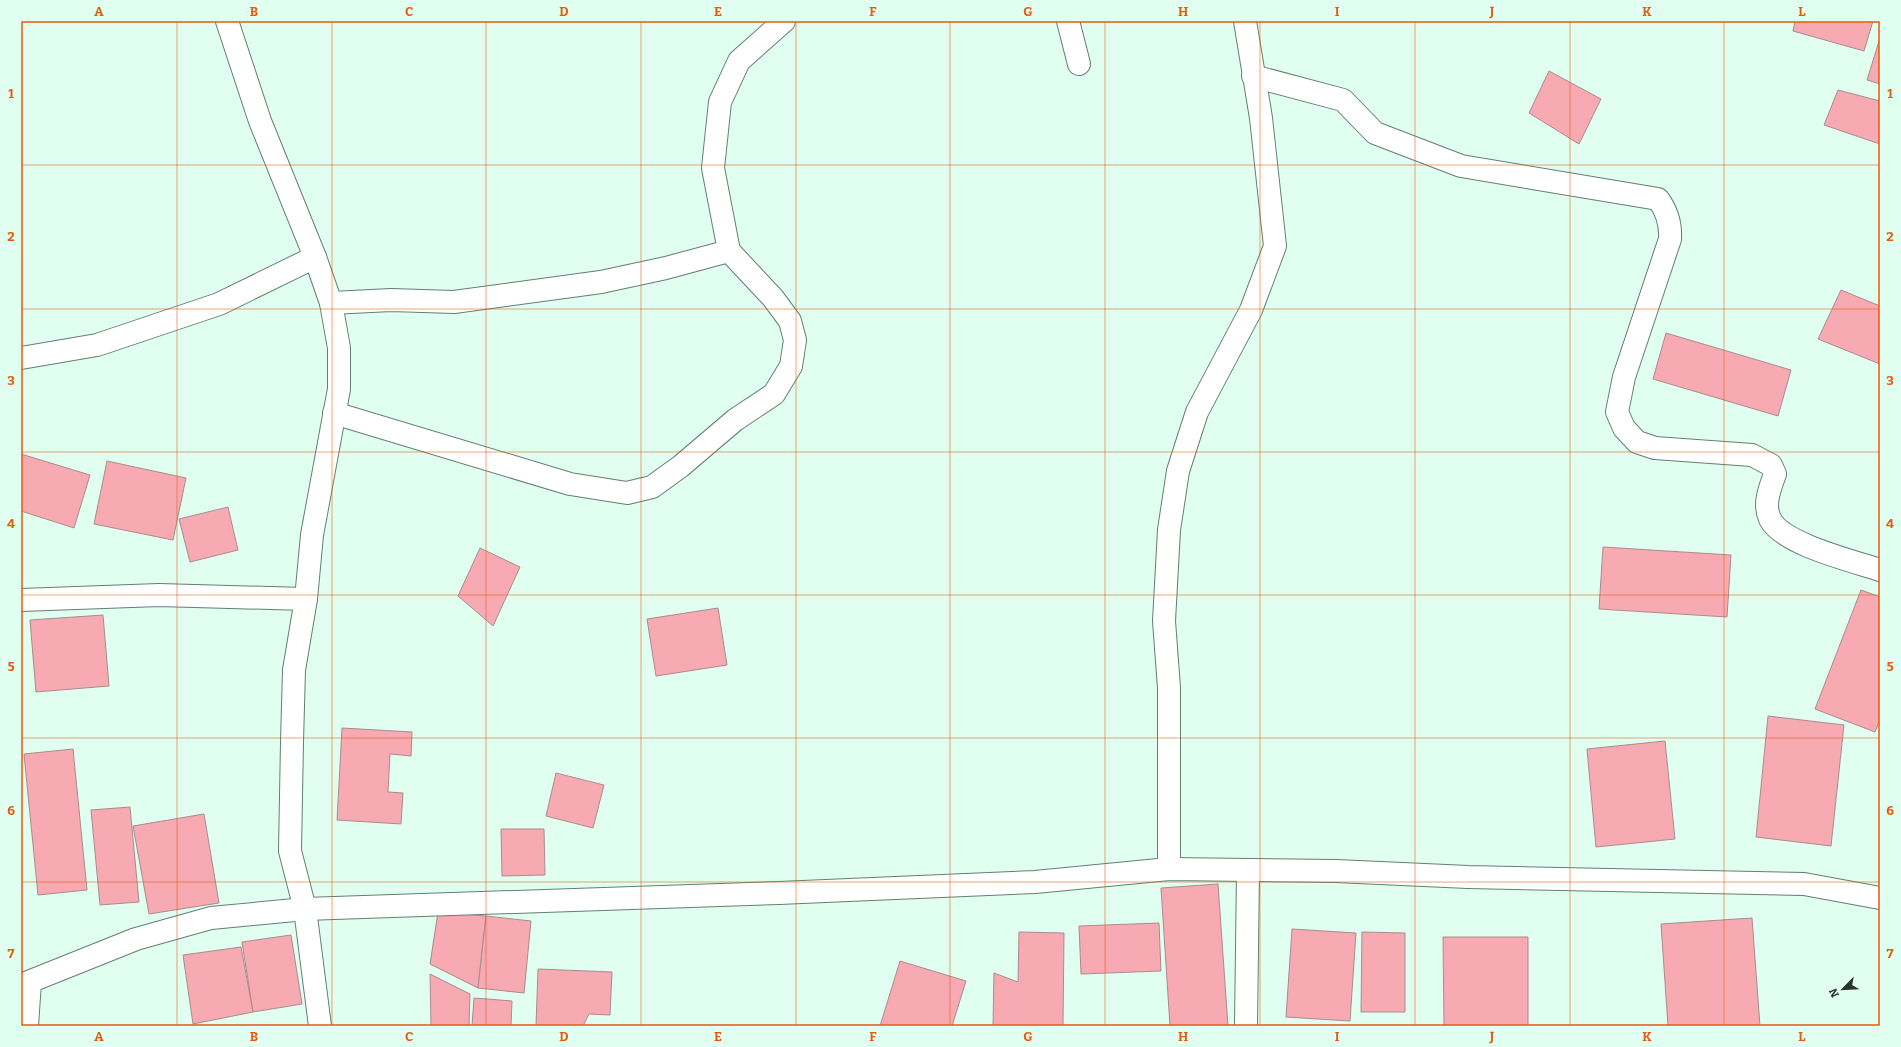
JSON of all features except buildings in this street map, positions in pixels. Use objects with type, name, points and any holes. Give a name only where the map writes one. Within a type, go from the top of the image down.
[{"type":"street","points":[[227,21],[260,121],[315,257],[331,303],[339,348],[339,389],[312,535],[306,599],[294,670],[290,851],[305,909],[320,1026]]},
{"type":"street","points":[[334,413],[570,484],[627,493],[652,487],[681,466],[735,420],[774,394],[791,366],[795,340],[790,321],[773,298],[729,251],[713,168],[720,102],[739,61],[784,21]]},
{"type":"street","points":[[1068,21],[1079,64]]},
{"type":"street","points":[[1169,869],[1169,688],[1164,621],[1169,530],[1178,471],[1197,412],[1251,310],[1275,246],[1261,118],[1245,21]]},
{"type":"street","points":[[1253,76],[1343,100],[1375,133],[1460,166],[1658,199],[1666,210],[1671,229],[1670,239],[1624,377],[1617,412],[1624,428],[1636,442],[1655,448],[1752,455],[1771,465],[1774,474],[1767,499],[1770,518],[1782,533],[1796,541],[1880,570]]},
{"type":"street","points":[[331,303],[391,300],[454,302],[601,282],[666,268],[729,251]]},
{"type":"street","points":[[21,358],[97,346],[212,306],[315,257]]},
{"type":"street","points":[[21,600],[158,595],[306,599]]},
{"type":"street","points":[[27,1026],[26,984],[136,939],[211,918],[305,909],[772,894],[1035,882],[1169,869],[1336,871],[1468,877],[1804,884],[1880,898]]},
{"type":"street","points":[[1246,1026],[1248,871]]}]
